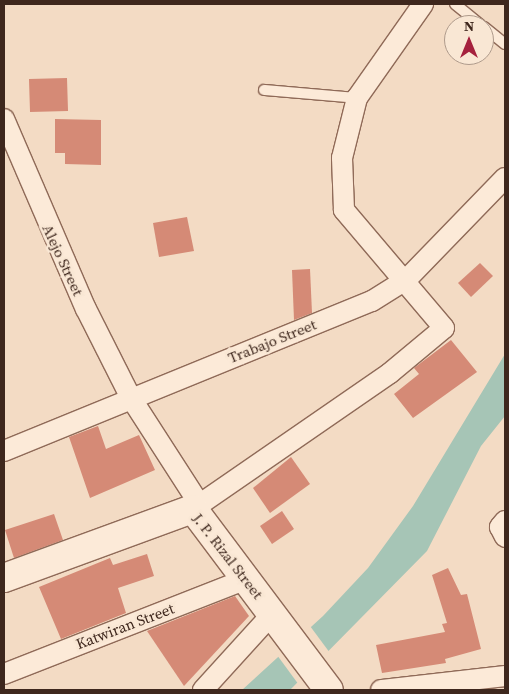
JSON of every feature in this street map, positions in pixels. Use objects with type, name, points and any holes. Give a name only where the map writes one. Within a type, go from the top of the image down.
[{"type":"main road","name":"J. P. Rizal Street","points":[[4,578],[196,507],[246,579],[327,687]]},
{"type":"street","points":[[196,507],[390,373],[444,328],[406,280],[344,210],[342,158],[357,98],[423,4]]},
{"type":"street","name":"Alejo Street","points":[[4,119],[37,204],[131,398],[196,507]]},
{"type":"street","name":"Trabajo Street","points":[[4,451],[372,301],[406,280],[505,178]]},
{"type":"street","points":[[505,521],[500,527],[505,537]]},
{"type":"street","name":"Katwiran Street","points":[[4,674],[246,579]]},
{"type":"street","points":[[203,690],[280,624]]},
{"type":"street","points":[[381,690],[505,676]]},
{"type":"lane","points":[[455,4],[469,15]]},
{"type":"lane","points":[[494,35],[505,44]]},
{"type":"lane","points":[[264,90],[357,98]]},
{"type":"shaded area","points":[[505,354],[505,416],[481,446],[427,551],[290,690],[242,690],[323,616],[368,568],[413,506]]},
{"type":"pier","points":[[310,626],[330,653],[299,685],[277,655]]},
{"type":"building","points":[[67,78],[68,111],[30,112],[29,79]]},
{"type":"building","points":[[55,119],[101,120],[101,165],[65,164],[65,153],[55,153]]},
{"type":"building","points":[[187,217],[194,251],[159,257],[153,223]]},
{"type":"building","points":[[480,263],[493,276],[471,297],[458,283]]},
{"type":"building","points":[[310,269],[312,313],[294,320],[292,270]]},
{"type":"building","points":[[451,340],[477,372],[413,418],[394,394],[419,374],[414,368]]},
{"type":"building","points":[[98,426],[106,449],[139,435],[155,470],[90,498],[69,437]]},
{"type":"building","points":[[291,457],[310,484],[270,513],[253,488]]},
{"type":"building","points":[[282,511],[294,529],[272,544],[260,526]]},
{"type":"building","points":[[54,514],[63,540],[14,558],[5,530]]},
{"type":"building","points":[[147,554],[154,576],[118,588],[126,613],[61,639],[39,587],[110,558],[113,565]]},
{"type":"building","points":[[448,568],[461,595],[467,594],[481,649],[445,659],[446,663],[382,673],[376,645],[445,632],[442,624],[447,623],[432,575]]},
{"type":"building","points":[[235,596],[249,616],[184,686],[147,631]]}]
